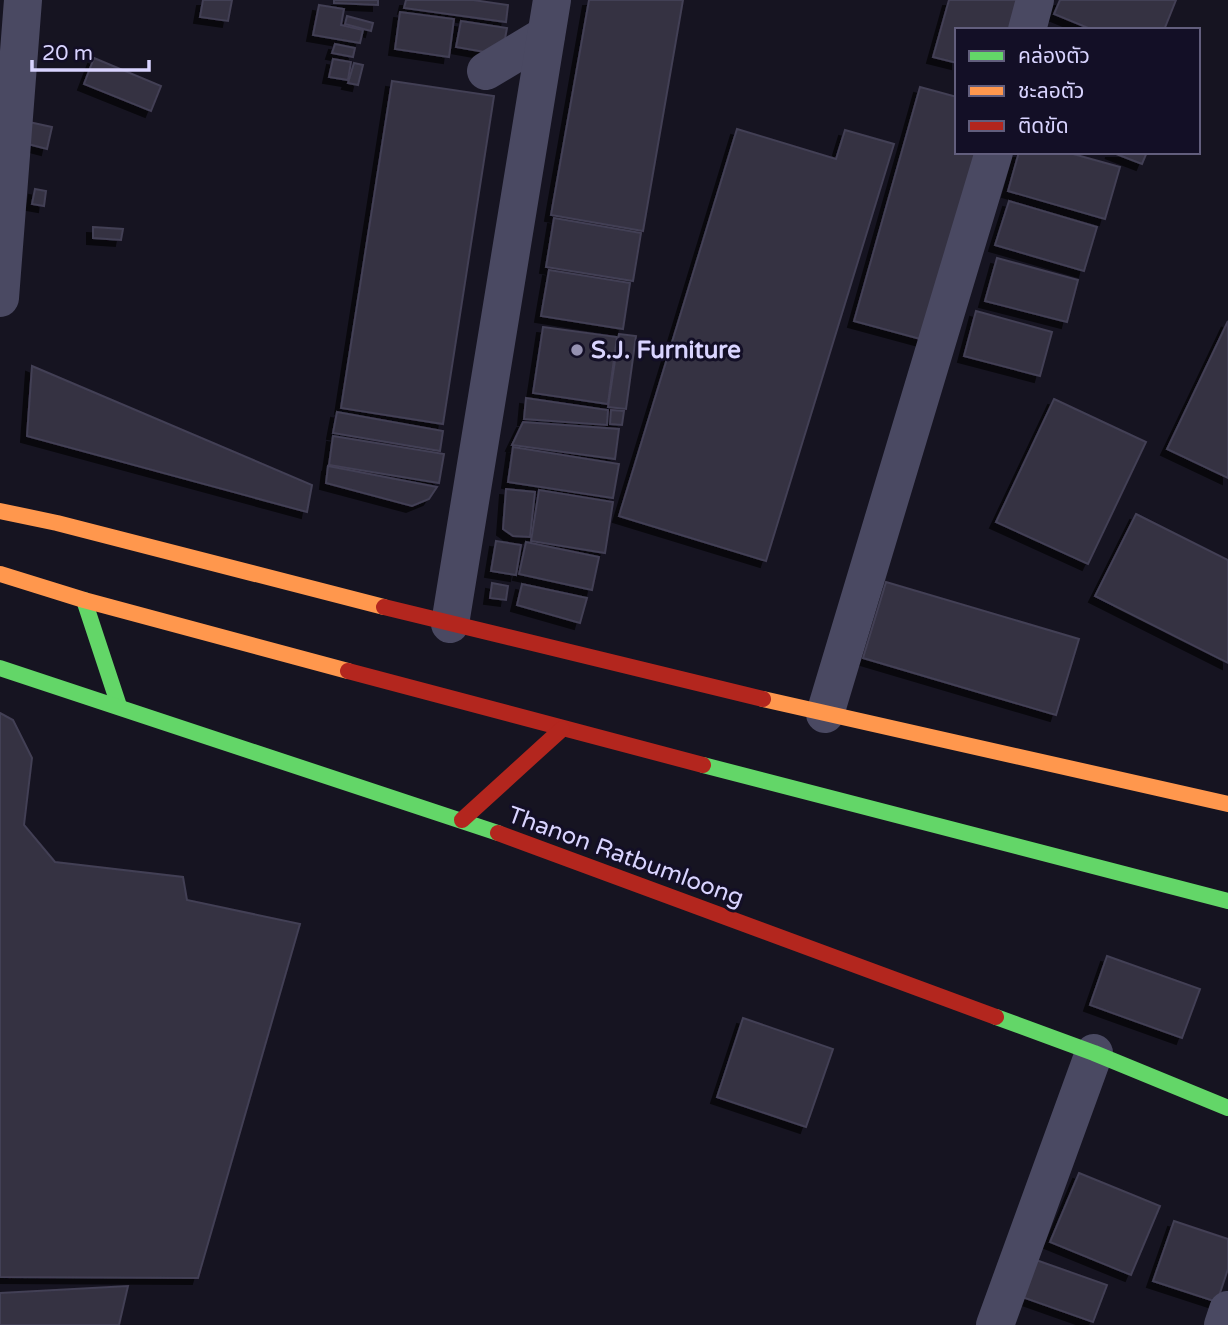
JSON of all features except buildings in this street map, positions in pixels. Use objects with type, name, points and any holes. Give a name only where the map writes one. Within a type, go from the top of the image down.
[{"type":"main road","points":[[0,511],[57,523],[450,624],[825,714],[1228,804]]},
{"type":"main road","points":[[0,574],[84,600],[562,729],[1228,901]]},
{"type":"main road","points":[[84,600],[120,706]]},
{"type":"main road","name":"Thanon Ratbumloong","points":[[0,668],[462,820],[1094,1053],[1228,1108]]},
{"type":"main road","points":[[462,820],[562,729]]},
{"type":"street","points":[[0,298],[23,0]]},
{"type":"street","points":[[1028,28],[1035,0]]},
{"type":"street","points":[[486,71],[549,17]]},
{"type":"street","points":[[450,624],[549,17]]},
{"type":"street","points":[[825,714],[993,154]]},
{"type":"street","points":[[995,1325],[1094,1053]]},
{"type":"street","points":[[1223,1325],[1228,1310]]},
{"type":"traffic: fast","points":[[84,600],[119,706]]},
{"type":"traffic: fast","points":[[0,668],[498,833]]},
{"type":"traffic: fast","points":[[703,765],[1228,901]]},
{"type":"traffic: fast","points":[[996,1017],[1094,1053],[1228,1108]]},
{"type":"traffic: slow","points":[[0,511],[57,523],[384,607]]},
{"type":"traffic: slow","points":[[0,574],[84,600],[348,671]]},
{"type":"traffic: slow","points":[[763,699],[1228,804]]},
{"type":"traffic: jam","points":[[384,607],[763,699]]},
{"type":"traffic: jam","points":[[348,671],[703,765]]},
{"type":"traffic: jam","points":[[462,820],[562,729]]},
{"type":"traffic: jam","points":[[498,833],[996,1017]]},
{"type":"place","name":"S.J. Furniture","points":[[577,350]]}]
